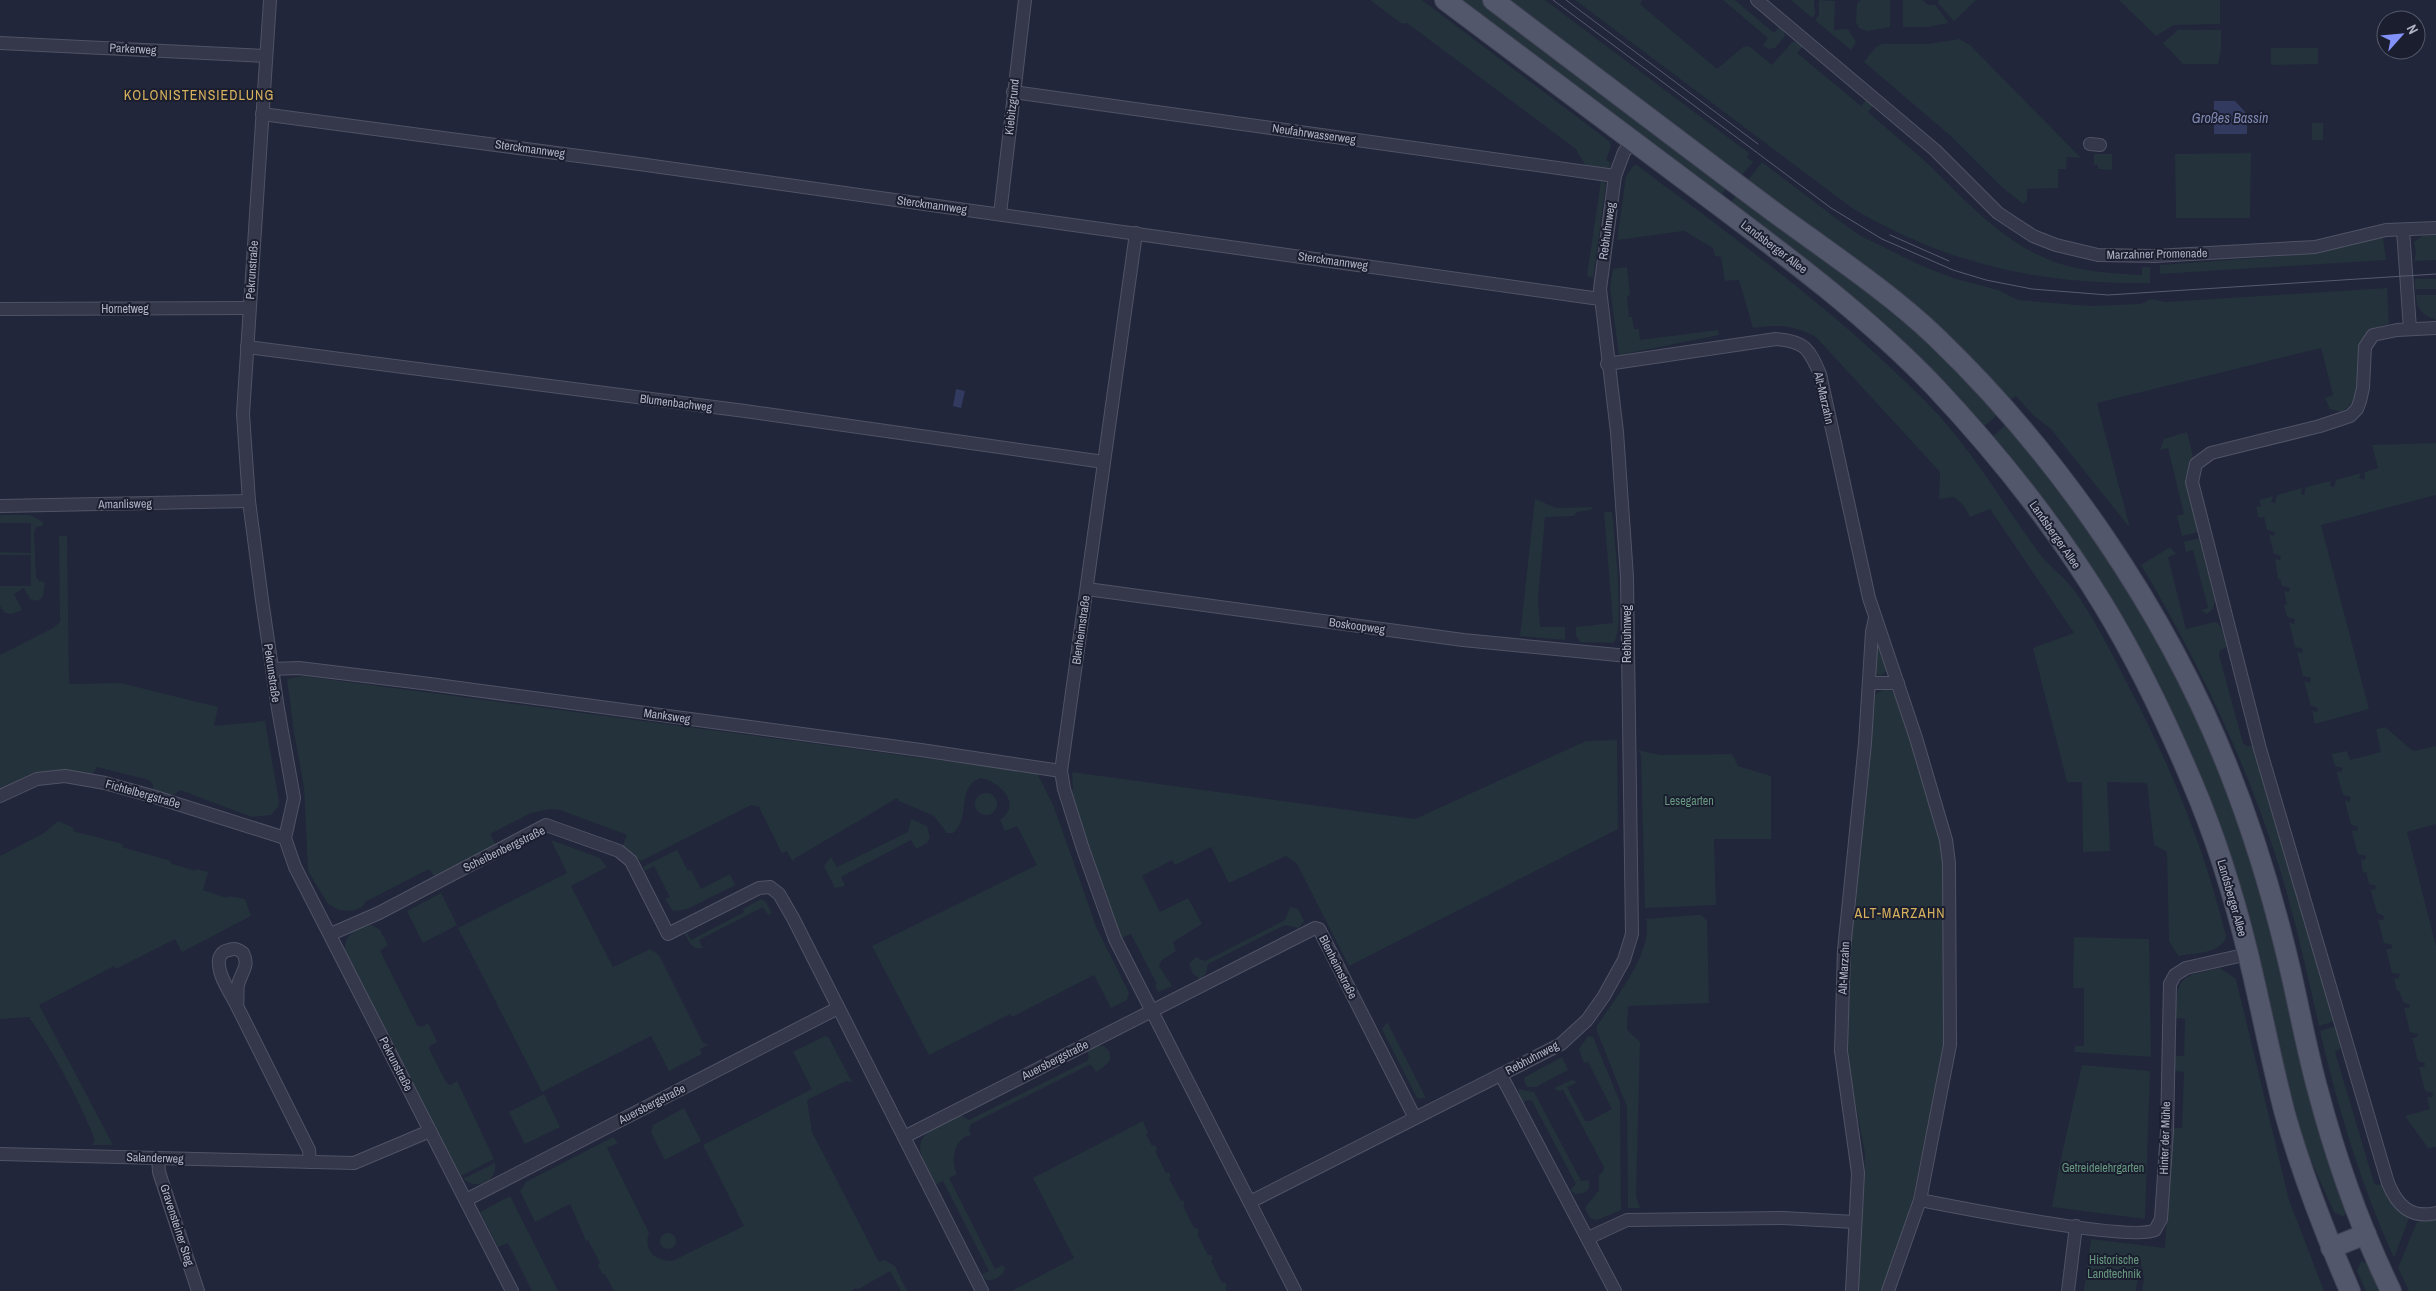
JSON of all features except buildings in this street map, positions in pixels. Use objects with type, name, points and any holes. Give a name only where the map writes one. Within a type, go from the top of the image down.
[{"type":"main road","name":"Landsberger Allee","points":[[1445,0],[1813,277],[1931,384],[2019,485],[2104,607],[2149,691],[2192,783],[2222,861],[2248,954],[2285,1113],[2314,1204],[2350,1291]]},
{"type":"main road","points":[[1493,0],[1871,284],[1934,335],[2010,415],[2066,484],[2100,530],[2150,612],[2184,673],[2228,768],[2256,848],[2282,937],[2303,1031],[2327,1122],[2366,1234],[2391,1291]]},
{"type":"main road","points":[[2332,1248],[2366,1234]]},
{"type":"street","name":"Pekrunstraße","points":[[270,0],[243,414],[250,501],[272,669],[294,798],[285,838],[295,866],[512,1291]]},
{"type":"street","name":"Kiebitzgrund","points":[[1000,214],[1025,0]]},
{"type":"street","name":"Marzahner Promenade","points":[[1757,0],[1935,150],[1998,213],[2033,236],[2056,245],[2098,256],[2155,256],[2315,247],[2368,234],[2436,228]]},
{"type":"street","name":"Parkerweg","points":[[0,43],[266,56]]},
{"type":"street","name":"Neufahrwasserweg","points":[[1013,92],[1615,176]]},
{"type":"street","name":"Sterckmannweg","points":[[262,114],[1000,214],[1600,299]]},
{"type":"street","name":"Rebhuhnweg","points":[[1501,1075],[1561,1044],[1587,1020],[1604,996],[1629,949],[1633,913],[1627,576],[1617,432],[1600,299],[1603,258],[1615,176],[1624,152],[1633,141]]},
{"type":"street","points":[[2403,230],[2410,329]]},
{"type":"street","name":"Blenheimstraße","points":[[1136,233],[1061,771],[1067,798],[1107,921],[1295,1291]]},
{"type":"street","name":"Hornetweg","points":[[0,309],[249,308]]},
{"type":"street","points":[[2436,328],[2378,332],[2369,340],[2366,347],[2362,394],[2357,409],[2350,416],[2323,425],[2211,454],[2196,464],[2192,482],[2260,749],[2388,1183],[2401,1207],[2417,1214],[2436,1214]]},
{"type":"street","name":"Alt-Marzahn","points":[[1608,364],[1776,339],[1793,340],[1803,345],[1813,358],[1820,374],[1856,544],[1875,618],[1898,684],[1946,840],[1949,863],[1950,1045],[1920,1200],[1888,1291]]},
{"type":"street","name":"Blumenbachweg","points":[[247,347],[745,411],[1104,462]]},
{"type":"street","name":"Amanlisweg","points":[[0,506],[250,501]]},
{"type":"street","name":"Boskoopweg","points":[[1087,589],[1463,640],[1628,656]]},
{"type":"street","name":"Alt-Marzahn","points":[[1852,1291],[1858,1173],[1856,1147],[1841,1051],[1844,950],[1872,632],[1875,618]]},
{"type":"street","name":"Manksweg","points":[[272,669],[298,668],[422,683],[921,750],[1061,771]]},
{"type":"street","points":[[1869,683],[1898,684]]},
{"type":"street","name":"Fichtelbergstraße","points":[[0,796],[36,779],[65,776],[105,783],[152,796],[285,838]]},
{"type":"street","name":"Scheibenbergstraße","points":[[331,934],[379,913],[546,826],[619,851],[631,861],[668,934],[759,888],[770,887],[780,894],[838,1008]]},
{"type":"street","name":"Blenheimstraße","points":[[1152,1010],[1311,930],[1318,929],[1415,1118]]},
{"type":"street","name":"Hinter der Mühle","points":[[2076,1226],[2140,1234],[2152,1232],[2158,1227],[2161,1219],[2167,1131],[2170,984],[2175,975],[2186,968],[2248,954]]},
{"type":"street","points":[[237,1006],[309,1150],[310,1162]]},
{"type":"street","points":[[838,1008],[982,1291]]},
{"type":"street","name":"Auersbergstraße","points":[[466,1200],[838,1008]]},
{"type":"street","name":"Auersbergstraße","points":[[904,1137],[1152,1010]]},
{"type":"street","points":[[1250,1202],[1501,1075],[1588,1238],[1614,1291]]},
{"type":"street","name":"Salanderweg","points":[[0,1154],[354,1163],[430,1132]]},
{"type":"street","name":"Gravensteiner Steg","points":[[158,1158],[159,1172],[198,1291]]},
{"type":"street","points":[[1920,1200],[2076,1226],[2068,1291]]},
{"type":"street","points":[[1588,1238],[1626,1220],[1783,1218],[1855,1222]]},
{"type":"green space","points":[[1370,0],[1422,0],[1609,141],[1611,146],[1606,160],[1611,163],[1609,168],[1599,172],[1588,170],[1576,149],[1407,23],[1402,24]]},
{"type":"green space","points":[[1458,0],[1482,0],[1728,186],[1720,197]]},
{"type":"green space","points":[[1509,0],[1545,0],[1749,153],[1747,157],[1753,162],[1742,175]]},
{"type":"green space","points":[[1575,0],[1642,0],[1640,4],[1717,69],[1743,47],[1749,46],[1772,65],[1792,42],[1797,42],[1803,46],[1797,53],[1861,106],[1866,100],[1873,106],[1868,112],[2002,233],[2036,254],[2055,262],[2087,270],[2142,275],[2142,267],[2150,267],[2150,283],[2110,283],[2071,280],[1995,267],[1923,244],[1887,227],[1852,208]]},
{"type":"green space","points":[[1723,0],[1735,0],[1774,33],[1779,27],[1784,31],[1785,36],[1775,48],[1768,49],[1763,45],[1768,38]]},
{"type":"green space","points":[[1791,0],[1814,0],[1815,14],[1812,18]]},
{"type":"green space","points":[[1819,0],[1835,1],[1834,30],[1848,29],[1856,42],[1851,50],[1815,20],[1819,15]]},
{"type":"green space","points":[[1861,0],[1890,0],[1890,27],[1868,31],[1859,28],[1856,22],[1857,4]]},
{"type":"green space","points":[[1903,0],[1922,0],[1928,5],[1935,5],[1949,23],[1927,27],[1903,27]]},
{"type":"green space","points":[[1938,0],[1976,0],[1954,21],[1939,4]]},
{"type":"green space","points":[[2119,0],[2220,0],[2220,24],[2174,25],[2156,36]]},
{"type":"green space","points":[[2178,30],[2221,30],[2221,50],[2218,64],[2183,64],[2163,43]]},
{"type":"green space","points":[[1959,39],[1970,45],[2081,158],[2067,157],[2066,169],[2058,169],[2058,188],[2027,189],[2027,200],[2023,204],[2003,188],[1951,136],[1864,62],[1876,47],[1882,44],[1928,44]]},
{"type":"green space","points":[[2271,48],[2318,48],[2318,64],[2271,65]]},
{"type":"green space","points":[[2312,123],[2323,123],[2323,140],[2312,140]]},
{"type":"green space","points":[[2251,153],[2250,218],[2176,218],[2175,154]]},
{"type":"green space","points":[[2094,154],[2112,154],[2112,170],[2098,169],[2098,165],[2094,165]]},
{"type":"green space","points":[[1762,162],[1861,236],[1920,265],[1953,278],[1998,290],[2018,300],[2090,306],[2141,304],[2150,299],[2166,302],[2387,288],[2389,324],[2372,330],[2363,339],[2359,351],[2356,391],[2351,403],[2341,412],[2330,409],[2325,398],[2333,395],[2321,348],[2097,403],[2130,528],[2051,429],[2033,415],[2016,396],[2010,400],[1973,360],[1933,322],[1748,180]]},
{"type":"green space","points":[[1634,165],[1637,165],[1786,278],[1893,369],[1958,438],[2040,554],[2074,590],[2102,634],[2142,712],[2184,805],[2207,870],[2226,936],[2219,946],[2206,952],[2178,956],[2169,941],[2167,852],[2154,845],[2147,783],[2107,782],[2110,851],[2083,852],[2082,782],[2067,782],[2033,648],[2074,633],[1990,509],[1970,517],[1964,506],[1954,497],[1939,499],[1940,472],[1816,337],[1801,330],[1785,326],[1753,328],[1739,280],[1725,281],[1721,257],[1715,256],[1713,248],[1684,231],[1617,240],[1626,176]]},
{"type":"green space","points":[[1601,180],[1606,184],[1593,278],[1587,276]]},
{"type":"green space","points":[[1738,193],[1915,329],[2000,413],[1982,428],[1730,204]]},
{"type":"green space","points":[[2436,235],[2436,260],[2414,261],[2416,253],[2414,242],[2422,236]]},
{"type":"green space","points":[[2383,237],[2386,260],[2160,274],[2160,265],[2310,254]]},
{"type":"green space","points":[[1627,267],[1630,295],[1627,296],[1629,317],[1632,317],[1634,329],[1639,329],[1640,340],[1718,330],[1719,335],[1619,355],[1610,288],[1613,269]]},
{"type":"green space","points":[[2415,279],[2436,279],[2436,289],[2415,289]]},
{"type":"green space","points":[[2416,295],[2436,295],[2436,320],[2421,311],[2417,304]]},
{"type":"green space","points":[[2008,423],[2040,461],[2124,580],[2186,695],[2244,830],[2349,1205],[2344,1217],[2334,1212],[2299,1134],[2183,740],[1991,438]]},
{"type":"green space","points":[[2187,432],[2193,457],[2185,478],[2198,532],[2182,536],[2177,516],[2184,514],[2168,448],[2160,450],[2164,439]]},
{"type":"green space","points":[[2436,443],[2436,495],[2321,525],[2369,709],[2315,724],[2312,711],[2317,712],[2318,708],[2311,706],[2304,681],[2309,683],[2311,678],[2303,676],[2297,652],[2302,653],[2303,649],[2295,647],[2289,622],[2294,624],[2295,619],[2287,617],[2284,605],[2287,604],[2284,591],[2289,592],[2290,588],[2282,586],[2280,579],[2278,579],[2275,559],[2280,560],[2281,556],[2274,554],[2269,534],[2274,536],[2275,532],[2267,530],[2264,517],[2259,518],[2256,507],[2261,506],[2259,500],[2273,496],[2271,502],[2275,503],[2277,495],[2302,488],[2301,494],[2304,495],[2306,487],[2331,481],[2330,486],[2334,487],[2336,480],[2361,473],[2359,478],[2364,480],[2365,472],[2378,468],[2372,445]]},
{"type":"green space","points":[[1535,499],[1557,508],[1593,507],[1591,510],[1577,512],[1574,516],[1545,517],[1538,599],[1540,627],[1565,627],[1565,640],[1520,636]]},
{"type":"green space","points":[[1604,512],[1612,512],[1619,603],[1617,636],[1613,643],[1580,642],[1576,636],[1576,627],[1613,623]]},
{"type":"green space","points":[[0,515],[30,515],[43,522],[43,526],[36,527],[34,532],[36,577],[39,581],[45,582],[43,596],[38,601],[30,599],[24,588],[14,594],[22,610],[12,614],[5,613],[0,606],[0,586],[31,586],[31,555],[0,555],[0,552],[31,553],[31,523],[0,523]]},
{"type":"green space","points":[[59,536],[67,536],[69,684],[121,683],[218,707],[214,726],[265,721],[279,801],[278,807],[271,815],[252,817],[180,790],[172,797],[153,790],[153,784],[149,780],[97,767],[92,775],[32,774],[0,788],[0,655],[53,628],[60,622]]},
{"type":"green space","points":[[2199,538],[2215,601],[2213,609],[2207,614],[2201,610],[2208,608],[2193,550],[2186,552],[2184,542]]},
{"type":"green space","points":[[2170,547],[2176,554],[2168,557],[2186,629],[2214,622],[2218,623],[2222,630],[2227,647],[2220,650],[2219,655],[2243,743],[2247,746],[2252,746],[2335,1021],[2319,1026],[2291,908],[2278,862],[2257,803],[2213,699],[2141,565]]},
{"type":"green space","points":[[1878,643],[1888,670],[1880,676],[1875,672]]},
{"type":"green space","points":[[303,676],[1037,773],[1054,807],[1097,929],[1129,993],[1127,1000],[1111,1008],[1094,975],[1012,1017],[1010,1014],[929,1055],[872,946],[1037,865],[1017,826],[1005,831],[1000,820],[1007,814],[1009,808],[1006,794],[995,784],[980,778],[972,783],[968,789],[965,796],[962,819],[953,833],[947,833],[934,816],[899,801],[897,798],[794,859],[793,862],[787,851],[782,853],[759,807],[751,805],[641,861],[623,845],[627,835],[560,810],[550,809],[531,813],[490,834],[496,845],[434,876],[429,869],[365,902],[362,907],[353,911],[339,910],[328,904],[308,871],[304,787],[287,679]]},
{"type":"green space","points":[[1885,689],[1892,691],[1898,698],[1940,841],[1943,864],[1943,1048],[1912,1202],[1883,1291],[1860,1291],[1858,1285],[1865,1154],[1848,1064],[1849,954],[1874,695]]},
{"type":"green space","points":[[2385,727],[2413,751],[2436,746],[2436,824],[2407,832],[2436,946],[2436,1147],[2428,1148],[2405,1116],[2430,1109],[2427,1097],[2432,1097],[2433,1093],[2425,1091],[2419,1067],[2424,1067],[2425,1063],[2418,1061],[2412,1038],[2416,1038],[2418,1034],[2410,1032],[2404,1008],[2409,1008],[2410,1005],[2403,1002],[2399,991],[2397,991],[2394,978],[2398,979],[2400,974],[2392,973],[2386,949],[2391,949],[2392,945],[2384,943],[2378,920],[2383,920],[2384,916],[2377,913],[2371,891],[2371,889],[2375,890],[2376,886],[2369,884],[2366,872],[2363,873],[2361,859],[2365,860],[2366,856],[2358,854],[2352,832],[2353,830],[2357,831],[2358,827],[2351,825],[2345,802],[2346,800],[2349,802],[2351,797],[2343,795],[2337,773],[2338,771],[2341,772],[2343,768],[2335,766],[2332,754],[2347,751],[2350,760],[2381,752],[2376,729]]},
{"type":"green space","points":[[1617,740],[1618,829],[1349,966],[1297,864],[1286,856],[1229,883],[1211,847],[1175,865],[1172,860],[1142,876],[1160,912],[1188,898],[1202,924],[1173,942],[1176,951],[1162,960],[1159,966],[1172,986],[1158,992],[1155,985],[1157,984],[1131,934],[1122,938],[1113,920],[1070,792],[1073,789],[1072,772],[1415,819],[1586,741]]},
{"type":"green space","name":"Lesegarten","points":[[1638,750],[1660,755],[1732,754],[1738,766],[1771,776],[1771,839],[1714,839],[1716,905],[1645,908],[1641,755]]},
{"type":"green space","points":[[986,793],[996,800],[997,804],[990,814],[986,815],[976,808],[975,804],[982,794]]},
{"type":"green space","points":[[911,819],[927,826],[930,838],[927,843],[916,849],[911,840],[841,877],[845,886],[835,888],[824,866],[831,857],[837,867],[908,832]]},
{"type":"green space","points":[[58,821],[74,828],[73,831],[123,844],[122,847],[171,861],[170,863],[195,871],[196,869],[208,872],[203,890],[227,898],[228,896],[245,899],[251,916],[182,952],[175,939],[116,969],[114,966],[39,1005],[113,1145],[92,1145],[95,1140],[81,1108],[57,1061],[29,1017],[0,1019],[0,856],[44,833]]},
{"type":"green space","points":[[551,840],[600,858],[607,867],[571,886],[613,967],[650,949],[659,955],[703,1043],[709,1045],[700,1049],[702,1054],[669,1071],[651,1036],[542,1092],[458,928],[567,873]]},
{"type":"green space","points":[[677,850],[688,871],[691,870],[701,889],[730,874],[735,885],[687,909],[673,911],[665,899],[670,897],[654,866],[645,871],[643,867]]},
{"type":"green space","points":[[441,893],[457,925],[423,943],[407,911]]},
{"type":"green space","points":[[761,899],[765,901],[772,913],[768,915],[763,907],[699,940],[703,948],[696,948],[689,942],[684,932],[686,931],[691,940],[744,912],[743,909]]},
{"type":"green space","points":[[1290,907],[1298,909],[1304,921],[1299,928],[1285,925],[1208,964],[1206,973],[1200,979],[1193,974],[1189,964],[1196,957],[1205,961],[1285,920]]},
{"type":"green space","points":[[1701,915],[1707,921],[1709,1003],[1628,1006],[1627,1030],[1640,1042],[1636,1196],[1640,1208],[1628,1208],[1627,1107],[1597,1031],[1597,1026],[1631,975],[1638,960],[1647,932],[1646,919]]},
{"type":"green space","points":[[372,925],[380,930],[388,945],[380,951],[417,1025],[422,1027],[428,1023],[437,1042],[430,1046],[429,1049],[446,1082],[450,1085],[457,1081],[494,1159],[461,1176],[345,950],[347,940],[352,933]]},
{"type":"green space","points":[[2074,937],[2149,939],[2151,1057],[2075,1052],[2075,1046],[2084,1046],[2084,988],[2073,988]]},
{"type":"green space","name":"Historische Landtechnik","points":[[2220,968],[2236,979],[2289,1200],[2324,1291],[2142,1291],[2144,1278],[2140,1260],[2136,1291],[2084,1291],[2091,1239],[2165,1248],[2172,1128],[2182,1128],[2184,1072],[2174,1071],[2175,1056],[2184,1056],[2185,1019],[2176,1018],[2178,993],[2183,980],[2188,976]]},
{"type":"green space","points":[[1387,1022],[1426,1098],[1417,1098],[1382,1029]]},
{"type":"green space","points":[[2336,1026],[2343,1047],[2335,1052],[2374,1183],[2376,1185],[2384,1184],[2398,1211],[2409,1218],[2394,1258],[2361,1175],[2327,1060],[2320,1031]]},
{"type":"green space","points":[[825,1036],[829,1038],[852,1082],[846,1081],[807,1100],[812,1132],[879,1262],[885,1260],[895,1266],[907,1291],[901,1291],[890,1271],[857,1290],[856,1288],[851,1291],[614,1291],[605,1274],[603,1275],[598,1265],[600,1263],[588,1240],[586,1241],[570,1204],[535,1222],[520,1191],[526,1182],[613,1137],[618,1143],[607,1148],[649,1233],[649,1250],[656,1257],[672,1261],[744,1226],[703,1145],[812,1089],[793,1052]]},
{"type":"green space","points":[[1588,1036],[1593,1037],[1620,1102],[1621,1210],[1597,1220],[1590,1218],[1585,1208],[1599,1190],[1599,1175],[1604,1167],[1563,1090],[1558,1091],[1554,1088],[1572,1080],[1575,1081],[1576,1083],[1567,1087],[1585,1121],[1590,1121],[1612,1109],[1588,1062],[1584,1063],[1579,1049]]},
{"type":"green space","points":[[1097,1046],[1104,1046],[1108,1050],[1110,1057],[1107,1064],[1096,1072],[1089,1065],[971,1124],[969,1130],[971,1135],[965,1137],[957,1145],[954,1162],[957,1174],[949,1178],[995,1269],[1003,1265],[1005,1269],[997,1278],[986,1280],[981,1275],[989,1271],[943,1181],[935,1185],[922,1157],[921,1141],[926,1134],[961,1115],[969,1120],[1087,1061],[1089,1056],[1087,1051]]},
{"type":"green space","points":[[1562,1057],[1568,1070],[1536,1087],[1527,1087],[1524,1080],[1525,1077]]},
{"type":"green space","name":"Getreidelehrgarten","points":[[2082,1065],[2150,1071],[2145,1219],[2052,1207]]},
{"type":"green space","points":[[1518,1089],[1534,1092],[1581,1181],[1589,1180],[1589,1188],[1584,1193],[1575,1194],[1570,1190],[1576,1184],[1532,1101],[1528,1100],[1522,1103]]},
{"type":"green space","points":[[544,1094],[560,1127],[525,1144],[509,1112]]},
{"type":"green space","points":[[684,1108],[701,1141],[665,1160],[651,1132],[653,1125]]},
{"type":"green space","points":[[1143,1121],[1148,1133],[1146,1134],[1152,1146],[1155,1145],[1157,1149],[1155,1151],[1166,1173],[1169,1172],[1171,1177],[1169,1178],[1181,1201],[1183,1200],[1185,1205],[1183,1206],[1194,1228],[1197,1228],[1199,1232],[1197,1234],[1208,1255],[1211,1255],[1213,1259],[1211,1261],[1222,1283],[1225,1282],[1227,1291],[1012,1291],[1074,1258],[1033,1178]]},
{"type":"green space","points":[[495,1163],[493,1175],[485,1182],[474,1184],[463,1179]]},
{"type":"green space","points":[[510,1196],[558,1291],[532,1291],[508,1243],[498,1247],[480,1212]]},
{"type":"green space","points":[[2436,1218],[2436,1291],[2409,1291],[2398,1268],[2417,1222]]},
{"type":"green space","points":[[665,1233],[671,1233],[676,1238],[674,1247],[665,1249],[660,1244],[660,1238]]},
{"type":"green space","points":[[2361,1261],[2372,1265],[2384,1291],[2366,1291],[2357,1271]]},
{"type":"water","name":"Großes Bassin","points":[[2214,101],[2235,101],[2247,114],[2247,134],[2214,134]]},
{"type":"water","points":[[956,389],[965,391],[961,408],[953,406]]},
{"type":"tram line","points":[[1553,0],[1831,208],[1882,239],[1953,270],[1986,280],[2032,289],[2108,295],[2436,274]]},
{"type":"tram line","points":[[1566,0],[1758,144]]},
{"type":"tram line","points":[[1890,235],[1949,261]]},
{"type":"district","name":"KOLONISTENSIEDLUNG","points":[[199,95]]},
{"type":"district","name":"ALT-MARZAHN","points":[[1900,913]]}]
